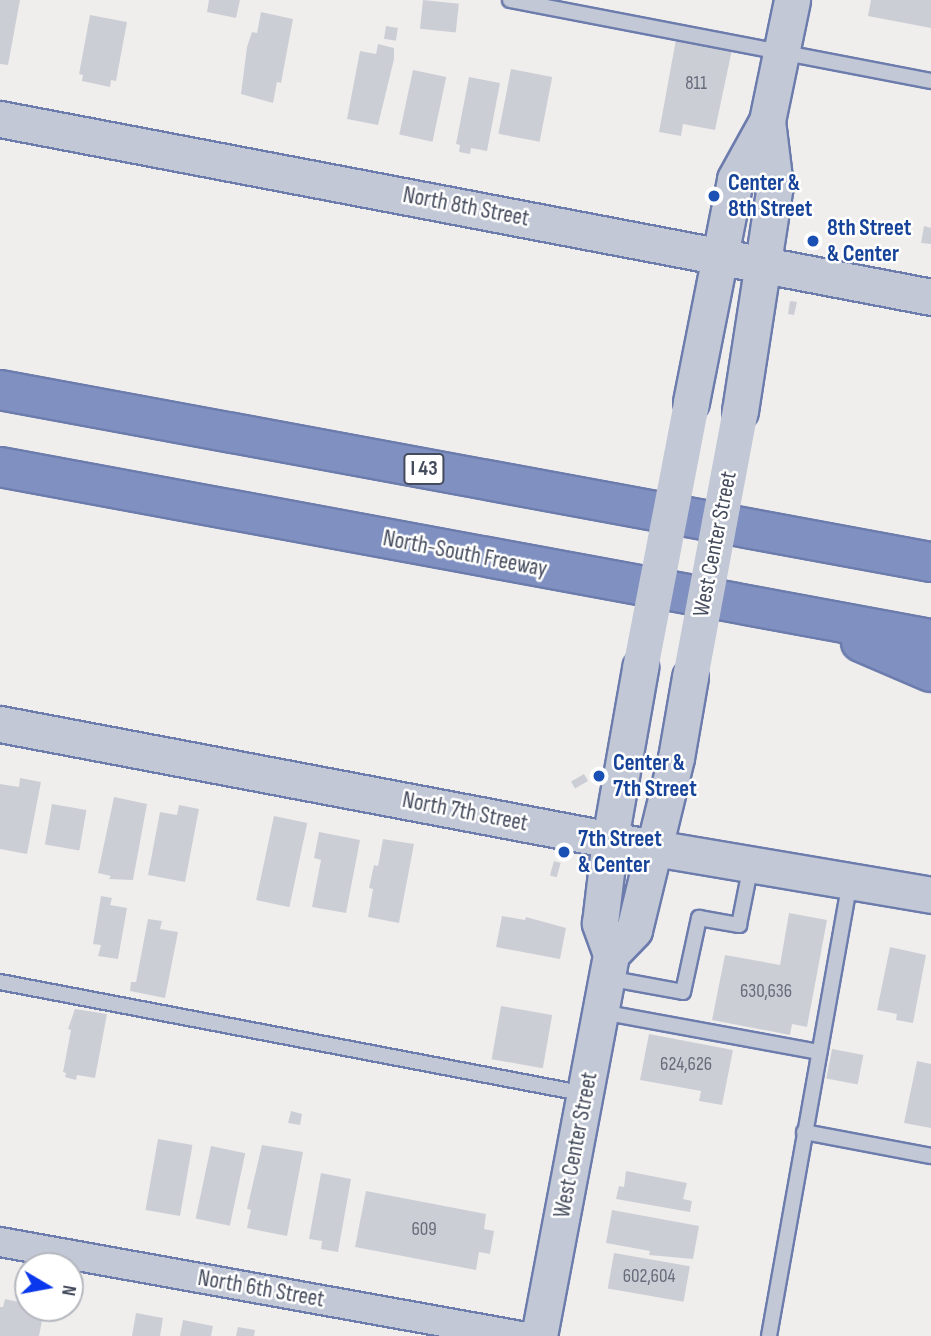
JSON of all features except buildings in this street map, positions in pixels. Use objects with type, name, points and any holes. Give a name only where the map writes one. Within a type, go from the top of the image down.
[{"type":"highway","name":"I 43","points":[[0,390],[931,562]]},
{"type":"highway","name":"North-South Freeway","points":[[0,467],[931,639]]},
{"type":"highway","points":[[848,547],[931,550]]},
{"type":"highway","points":[[802,615],[931,672]]},
{"type":"street","name":"West Center Street","points":[[539,1336],[609,966],[600,923],[610,839],[640,668],[735,179],[767,121],[792,0]]},
{"type":"street","name":"North 8th Street","points":[[0,119],[931,297]]},
{"type":"street","name":"West Center Street","points":[[609,966],[634,930],[676,758],[740,411],[775,186],[767,121]]},
{"type":"street","name":"North 7th Street","points":[[0,724],[654,848],[931,895]]},
{"type":"street","name":"North 6th Street","points":[[0,1242],[521,1336]]},
{"type":"lane","points":[[510,0],[782,50],[931,81]]},
{"type":"lane","points":[[609,966],[683,992],[699,918],[739,925],[752,864]]},
{"type":"lane","points":[[769,1336],[850,881]]},
{"type":"lane","points":[[0,982],[586,1094]]},
{"type":"lane","points":[[601,1012],[819,1052]]},
{"type":"lane","points":[[804,1132],[931,1156]]},
{"type":"place","name":"Center & 8th Street","points":[[714,196]]},
{"type":"place","name":"8th Street & Center","points":[[813,241]]},
{"type":"place","name":"Center & 7th Street","points":[[599,776]]},
{"type":"place","name":"7th Street & Center","points":[[564,852]]}]
